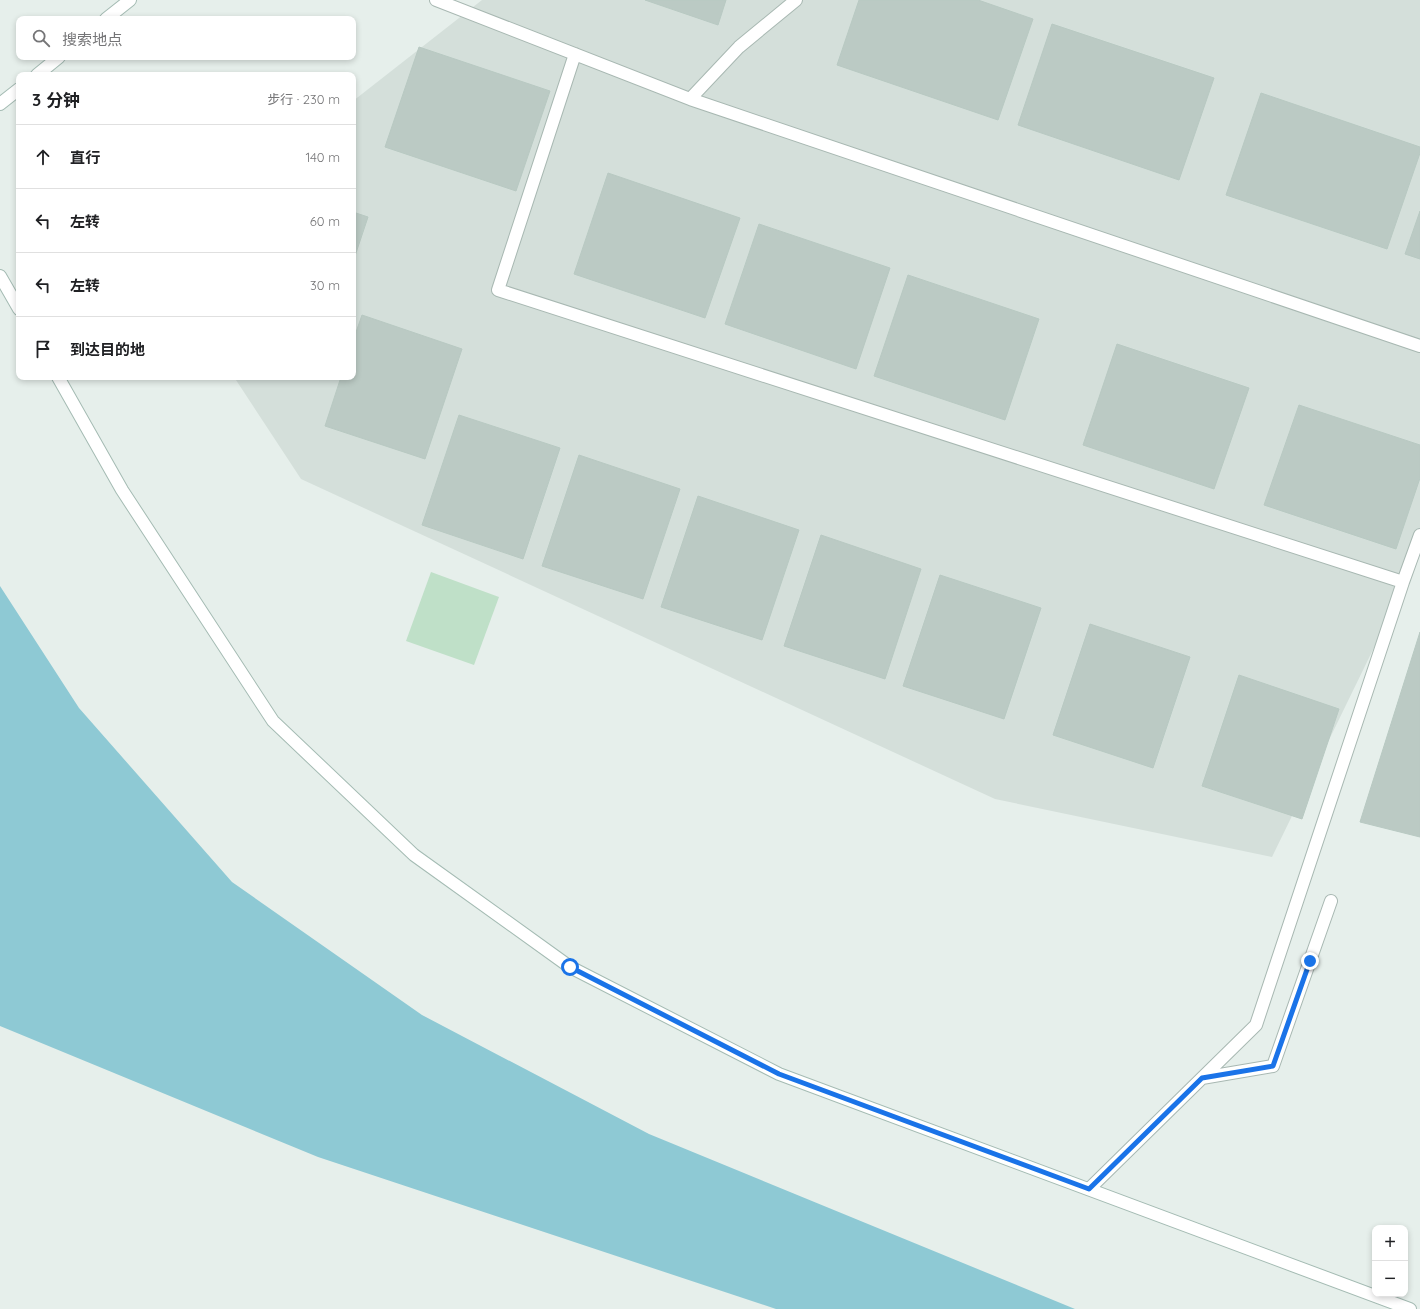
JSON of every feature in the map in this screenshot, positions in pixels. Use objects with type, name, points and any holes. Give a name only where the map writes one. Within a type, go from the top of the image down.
[{"type":"street","points":[[110,16],[130,0]]},
{"type":"street","points":[[436,0],[690,99],[1420,346]]},
{"type":"street","points":[[690,99],[739,47],[796,0]]},
{"type":"street","points":[[576,54],[498,290],[1403,582]]},
{"type":"street","points":[[41,72],[55,60]]},
{"type":"street","points":[[0,104],[16,91]]},
{"type":"street","points":[[0,276],[16,304]]},
{"type":"street","points":[[60,380],[122,490],[273,721],[414,855],[570,967],[779,1074],[1410,1309]]},
{"type":"street","points":[[1089,1189],[1256,1025],[1403,582],[1420,535]]},
{"type":"street","points":[[1202,1078],[1273,1066],[1331,901]]},
{"type":"shaded area","points":[[482,0],[1420,0],[1420,553],[1272,857],[995,799],[301,479],[236,380],[356,380],[356,99]]},
{"type":"green space","points":[[431,572],[499,597],[474,665],[406,641]]},
{"type":"water","points":[[0,586],[79,708],[232,882],[422,1015],[649,1134],[1075,1309],[776,1309],[318,1157],[0,1026]]},
{"type":"building","points":[[645,0],[726,0],[718,25]]},
{"type":"building","points":[[859,0],[978,0],[1033,19],[998,120],[837,65]]},
{"type":"building","points":[[1052,24],[1214,78],[1179,180],[1018,125]]},
{"type":"building","points":[[419,47],[550,91],[516,191],[385,147]]},
{"type":"building","points":[[1261,93],[1420,147],[1420,153],[1387,249],[1226,195]]},
{"type":"building","points":[[608,173],[740,218],[705,318],[574,274]]},
{"type":"building","points":[[1420,211],[1420,259],[1405,254]]},
{"type":"building","points":[[356,213],[368,217],[356,253]]},
{"type":"building","points":[[759,224],[890,268],[856,369],[725,324]]},
{"type":"building","points":[[908,275],[1039,319],[1005,420],[874,376]]},
{"type":"building","points":[[362,315],[462,349],[425,459],[325,426],[340,380],[356,380],[356,332]]},
{"type":"building","points":[[1117,344],[1249,388],[1214,489],[1083,445]]},
{"type":"building","points":[[1299,405],[1420,445],[1420,478],[1396,549],[1264,505]]},
{"type":"building","points":[[459,415],[560,448],[523,559],[422,525]]},
{"type":"building","points":[[579,455],[680,489],[643,599],[542,566]]},
{"type":"building","points":[[698,496],[799,530],[762,640],[661,607]]},
{"type":"building","points":[[821,535],[921,569],[885,679],[784,646]]},
{"type":"building","points":[[940,575],[1041,608],[1004,719],[903,686]]},
{"type":"building","points":[[1090,624],[1190,657],[1153,768],[1053,735]]},
{"type":"building","points":[[1420,632],[1420,837],[1360,822]]},
{"type":"building","points":[[1239,675],[1339,709],[1302,819],[1202,786]]},
{"type":"route","points":[[570,967],[779,1074],[1089,1189],[1202,1078],[1273,1066],[1310,961]]}]
